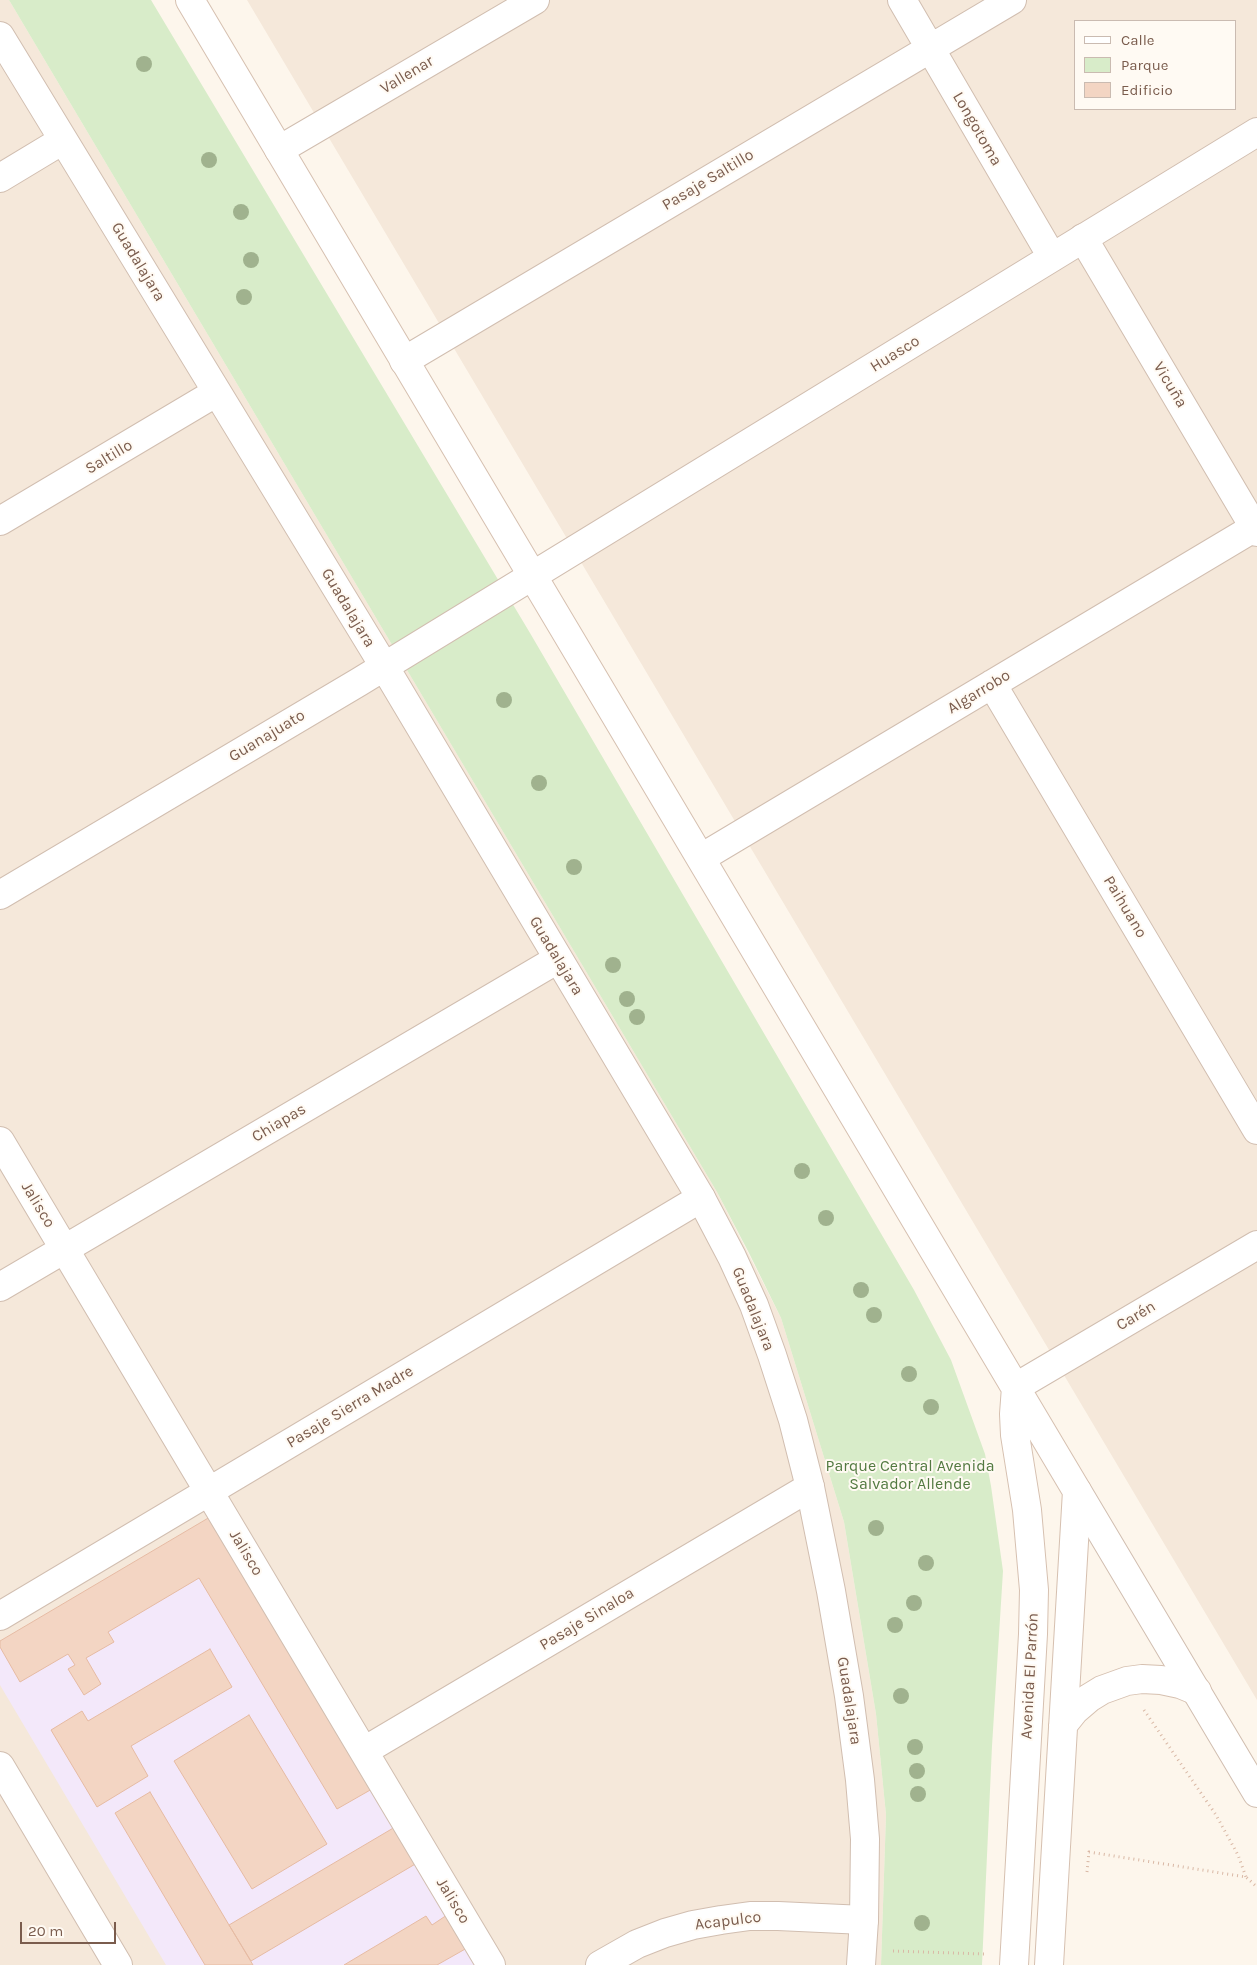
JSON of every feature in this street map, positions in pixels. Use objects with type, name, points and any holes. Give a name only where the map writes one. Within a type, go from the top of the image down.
[{"type":"street","points":[[190,0],[1257,1793]]},
{"type":"street","name":"Vallenar","points":[[279,150],[535,0]]},
{"type":"street","name":"Longotoma","points":[[902,0],[1052,257]]},
{"type":"street","name":"Pasaje Saltillo","points":[[404,361],[1012,0]]},
{"type":"street","name":"Guadalajara","points":[[0,36],[384,666],[701,1198],[732,1257],[754,1305],[794,1420],[831,1591],[849,1696],[860,1780],[865,1840],[864,1920],[861,1958]]},
{"type":"street","name":"Huasco","points":[[532,576],[1257,132]]},
{"type":"street","points":[[0,178],[64,140]]},
{"type":"street","name":"Vicuña","points":[[1083,238],[1256,529]]},
{"type":"street","name":"Saltillo","points":[[0,521],[217,392]]},
{"type":"street","name":"Algarrobo","points":[[702,858],[992,684],[1256,529]]},
{"type":"street","name":"Guanajuato","points":[[0,895],[532,576]]},
{"type":"street","name":"Paihuano","points":[[992,684],[1257,1130]]},
{"type":"street","name":"Chiapas","points":[[0,1288],[558,959]]},
{"type":"street","name":"Jalisco","points":[[0,1141],[492,1965]]},
{"type":"street","name":"Pasaje Sierra Madre","points":[[0,1616],[701,1198]]},
{"type":"street","name":"Carén","points":[[1016,1387],[1257,1245]]},
{"type":"street","name":"Avenida El Parrón","points":[[1014,1960],[1034,1590],[1027,1510],[1015,1435],[1016,1387]]},
{"type":"street","name":"Pasaje Sinaloa","points":[[364,1751],[810,1487]]},
{"type":"street","points":[[1049,1965],[1077,1491]]},
{"type":"street","points":[[1063,1725],[1075,1710],[1089,1698],[1102,1690],[1128,1681],[1142,1679],[1161,1680],[1180,1684],[1197,1691]]},
{"type":"street","points":[[0,1766],[118,1965]]},
{"type":"street","name":"Acapulco","points":[[600,1965],[638,1944],[665,1934],[693,1925],[722,1920],[750,1916],[864,1920]]},
{"type":"path","points":[[1102,1690],[1111,1700],[1126,1697],[1139,1702],[1216,1815],[1238,1855],[1246,1877],[1257,1887]]},
{"type":"path","points":[[1087,1881],[1089,1852],[1246,1877]]},
{"type":"path","points":[[861,1958],[913,1951],[1014,1960]]},
{"type":"shaded area","points":[[0,0],[9,0],[717,1192],[781,1318],[844,1522],[876,1714],[886,1815],[881,1965],[0,1965]]},
{"type":"shaded area","points":[[247,0],[1257,0],[1257,1700]]},
{"type":"shaded area","points":[[210,1517],[477,1965],[166,1965],[0,1685],[0,1641]]},
{"type":"green space","name":"Parque Central Avenida Salvador Allende","points":[[9,0],[151,0],[530,633],[914,1290],[951,1360],[985,1454],[1003,1571],[992,1746],[982,1965],[881,1965],[886,1815],[876,1714],[844,1522],[781,1318],[749,1253],[717,1192]]},
{"type":"building","points":[[210,1517],[372,1789],[337,1809],[199,1578],[108,1632],[114,1642],[86,1658],[101,1684],[84,1695],[68,1669],[75,1665],[68,1654],[20,1682],[0,1647],[0,1641]]},
{"type":"building","points":[[210,1649],[232,1687],[131,1746],[148,1776],[97,1807],[51,1730],[82,1711],[88,1721]]},
{"type":"building","points":[[249,1715],[327,1844],[252,1889],[174,1761]]},
{"type":"building","points":[[150,1792],[253,1965],[205,1965],[115,1813]]},
{"type":"building","points":[[395,1827],[417,1863],[251,1961],[229,1925]]},
{"type":"building","points":[[447,1915],[467,1948],[437,1965],[344,1965],[426,1916],[432,1925]]}]
